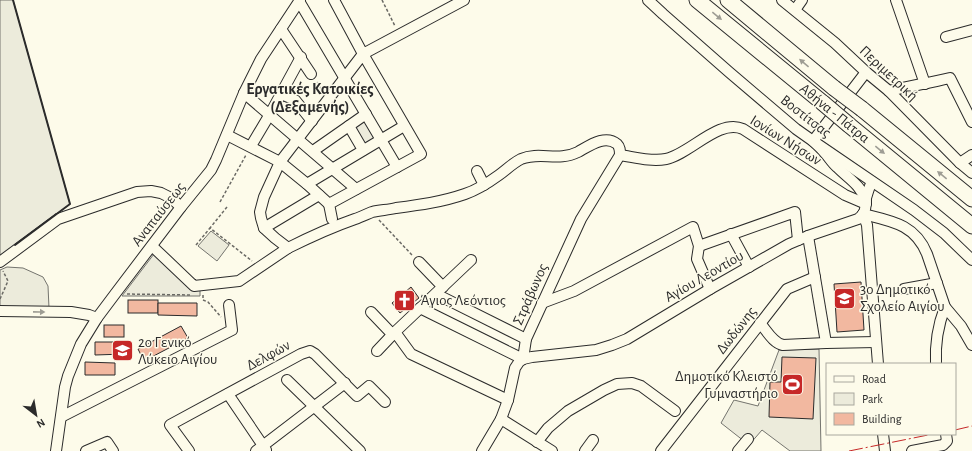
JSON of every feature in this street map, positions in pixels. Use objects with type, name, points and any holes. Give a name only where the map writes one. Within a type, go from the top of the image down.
[{"type":"highway","name":"Αθήνα - Πάτρα","points":[[697,0],[972,226]]},
{"type":"highway","name":"Αθήνα - Πάτρα","points":[[728,0],[834,88],[972,199]]},
{"type":"street","points":[[300,0],[397,167]]},
{"type":"street","name":"Αναπαύσεως","points":[[59,451],[65,387],[81,344],[97,318],[211,170],[244,92],[261,59],[300,0]]},
{"type":"street","points":[[329,204],[421,154],[363,54],[334,0]]},
{"type":"street","name":"Βοστίτσας","points":[[648,0],[796,129],[914,210],[944,233],[972,260]]},
{"type":"street","name":"Περιμετρική","points":[[782,0],[835,43],[889,91],[960,163],[972,172]]},
{"type":"street","points":[[795,10],[802,0]]},
{"type":"street","points":[[896,0],[925,84]]},
{"type":"street","points":[[288,248],[264,228],[260,212],[264,197],[280,162],[363,54],[458,2]]},
{"type":"street","points":[[281,29],[311,74]]},
{"type":"street","points":[[946,37],[972,30]]},
{"type":"street","points":[[251,146],[301,57]]},
{"type":"street","points":[[866,72],[813,141],[834,164],[854,182],[864,194],[866,203]]},
{"type":"street","points":[[889,91],[906,86],[925,84],[950,78],[972,122]]},
{"type":"street","points":[[244,92],[356,189]]},
{"type":"street","points":[[281,94],[295,100],[312,121]]},
{"type":"street","points":[[312,151],[366,114]]},
{"type":"street","points":[[349,126],[363,150]]},
{"type":"street","points":[[306,184],[404,126]]},
{"type":"street","name":"Ιονίων Νήσων","points":[[620,155],[653,160],[667,159],[682,153],[719,130],[735,126],[743,129],[846,196],[866,203]]},
{"type":"street","points":[[227,135],[280,162],[329,204],[332,219]]},
{"type":"street","points":[[152,246],[194,286],[239,281],[288,248],[325,230],[372,212],[442,201],[466,194],[484,186],[516,162],[528,157],[565,156],[575,153],[602,140],[613,141],[619,146],[620,155]]},
{"type":"street","name":"Στράβωνος","points":[[482,451],[500,419],[508,400],[514,368],[523,359],[526,339],[581,219],[620,155]]},
{"type":"street","points":[[960,163],[972,155]]},
{"type":"street","points":[[477,171],[484,186]]},
{"type":"street","points":[[872,182],[868,188],[863,214],[867,225],[878,363]]},
{"type":"street","points":[[1,266],[58,220],[137,192],[150,191],[161,193],[171,198],[181,207]]},
{"type":"street","points":[[264,228],[319,194]]},
{"type":"street","points":[[698,246],[795,212],[798,240]]},
{"type":"street","points":[[863,214],[902,225],[916,235],[922,242],[945,307],[961,326],[972,345]]},
{"type":"street","name":"Αγίου Λεοντίου","points":[[523,359],[596,350],[612,346],[627,339],[710,289],[786,246],[808,236],[855,220],[863,214]]},
{"type":"street","points":[[542,303],[574,291],[693,227],[698,246],[698,259],[710,289]]},
{"type":"street","points":[[731,234],[749,267]]},
{"type":"street","points":[[808,236],[826,343]]},
{"type":"street","points":[[377,351],[471,260]]},
{"type":"street","points":[[419,262],[439,290],[526,339]]},
{"type":"street","name":"Δωδώνης","points":[[661,451],[787,289],[815,278]]},
{"type":"street","points":[[904,289],[937,283]]},
{"type":"street","points":[[61,417],[232,330],[229,305]]},
{"type":"street","points":[[936,363],[936,350],[941,317],[945,307]]},
{"type":"street","points":[[420,308],[523,359]]},
{"type":"street","points":[[0,311],[71,312],[89,314],[97,318]]},
{"type":"street","points":[[371,312],[394,333],[411,354],[508,400]]},
{"type":"street","points":[[760,323],[778,344],[783,345],[876,342]]},
{"type":"street","name":"Δελφών","points":[[189,451],[170,425],[301,354],[310,352],[315,354],[357,396],[369,386],[385,402]]},
{"type":"street","points":[[287,380],[360,451]]},
{"type":"street","points":[[228,394],[262,449],[344,383]]},
{"type":"street","points":[[537,442],[548,428],[568,411],[617,384],[632,383],[642,386],[675,411]]},
{"type":"street","points":[[500,419],[549,450]]},
{"type":"street","points":[[883,435],[884,451]]},
{"type":"street","points":[[912,451],[943,445],[946,443],[946,437]]},
{"type":"street","points":[[738,451],[748,439]]},
{"type":"street","points":[[585,451],[593,440]]},
{"type":"street","points":[[86,451],[110,447]]},
{"type":"path","points":[[382,0],[400,35]]},
{"type":"path","points":[[311,74],[328,100]]},
{"type":"path","points":[[220,202],[251,146]]},
{"type":"path","points":[[196,245],[226,207]]},
{"type":"path","points":[[381,222],[419,262]]},
{"type":"path","points":[[210,228],[260,268]]},
{"type":"path","points":[[0,298],[8,281],[1,266]]},
{"type":"path","points":[[116,294],[192,294]]},
{"type":"path","points":[[204,300],[208,302],[232,330]]},
{"type":"green space","points":[[0,0],[13,0],[70,204],[0,256]]},
{"type":"green space","points":[[366,119],[377,138],[364,146],[352,127]]},
{"type":"green space","points":[[211,231],[229,245],[217,261],[198,246]]},
{"type":"green space","points":[[154,254],[200,290],[200,296],[122,296]]},
{"type":"green space","points":[[7,267],[23,268],[43,277],[48,286],[49,308],[0,315],[0,270]]},
{"type":"green space","name":"Δημοτικό Κλειστό Γυμναστήριο","points":[[819,349],[821,451],[790,451],[762,430],[749,445],[721,423],[734,400],[758,406],[779,350]]},
{"type":"building","points":[[861,282],[864,330],[837,332],[834,284]]},
{"type":"building","name":"Άγιος Λεόντιος","points":[[411,287],[419,298],[400,313],[392,303]]},
{"type":"building","points":[[128,300],[158,300],[158,313],[128,313]]},
{"type":"building","points":[[158,303],[197,303],[197,316],[158,315]]},
{"type":"building","points":[[104,325],[124,325],[124,337],[104,337]]},
{"type":"building","points":[[181,326],[188,338],[144,361],[138,349]]},
{"type":"building","points":[[95,342],[124,342],[125,354],[95,355]]},
{"type":"building","points":[[782,357],[816,358],[813,419],[769,417],[770,382],[781,382]]},
{"type":"building","points":[[85,362],[115,363],[115,375],[85,375]]},
{"type":"wall","points":[[13,0],[70,204],[15,245]]},
{"type":"power","points":[[956,430],[972,426]]},
{"type":"power","points":[[849,451],[928,435]]},
{"type":"place","name":"3ο Δημοτικό Σχολείο Αιγίου","points":[[844,298]]},
{"type":"place","name":"Άγιος Λεόντιος","points":[[405,300]]},
{"type":"place","name":"2ο Γενικό Λύκειο Αιγίου","points":[[123,351]]},
{"type":"place","name":"Δημοτικό Κλειστό Γυμναστήριο","points":[[793,385]]},
{"type":"district","name":"Εργατικές Κατοικίες (Δεξαμενής)","points":[[310,97]]}]
